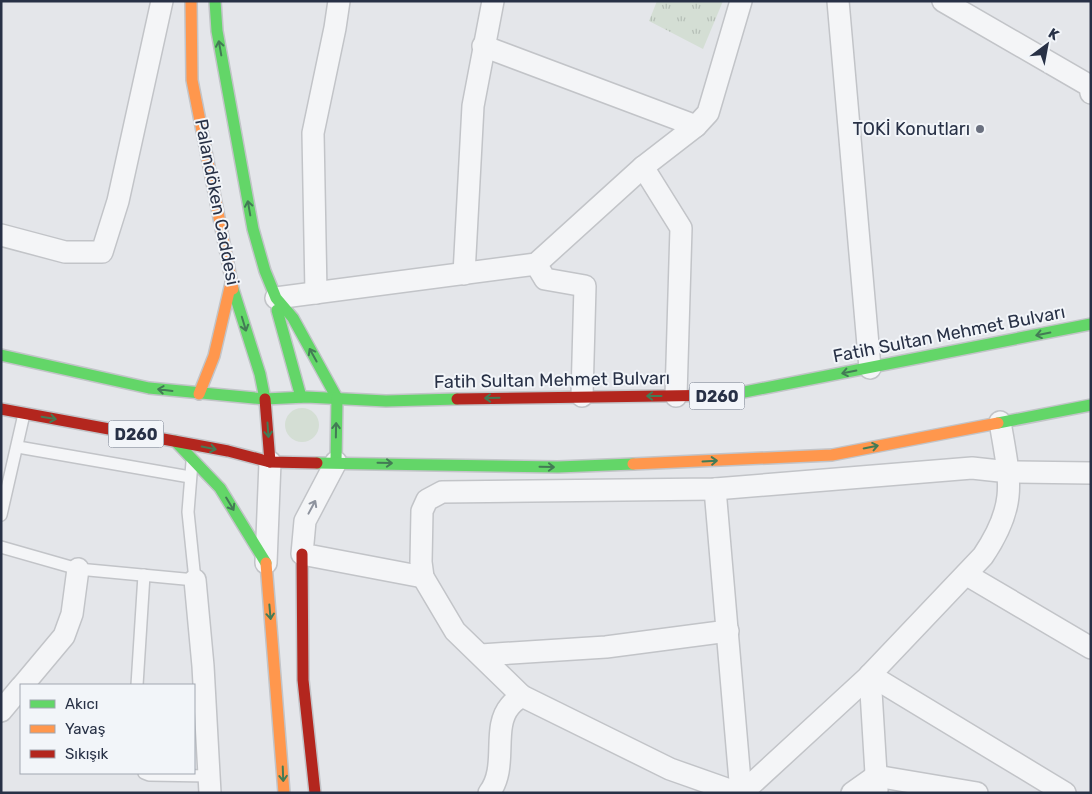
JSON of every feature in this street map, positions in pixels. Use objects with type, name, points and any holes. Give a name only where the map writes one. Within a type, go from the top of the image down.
[{"type":"main road","name":"Palandöken Caddesi","points":[[191,1],[192,80],[236,281],[266,399],[270,462]]},
{"type":"main road","name":"Palandöken Caddesi","points":[[215,1],[217,31],[261,272],[276,298],[293,318],[337,398]]},
{"type":"main road","points":[[199,394],[214,356],[236,281]]},
{"type":"main road","name":"Palandöken Caddesi","points":[[276,298],[277,313],[300,397]]},
{"type":"main road","name":"Fatih Sultan Mehmet Bulvarı","points":[[337,398],[386,401],[582,396],[724,396],[1091,324]]},
{"type":"main road","name":"D260","points":[[1,355],[149,388],[266,399],[300,397],[337,398]]},
{"type":"main road","points":[[336,462],[337,398]]},
{"type":"main road","name":"D260","points":[[1,409],[175,441],[270,462],[558,467],[832,455],[1091,405]]},
{"type":"main road","points":[[175,441],[220,488],[266,563],[284,793]]},
{"type":"main road","points":[[302,554],[303,680],[315,793]]},
{"type":"street","points":[[1,235],[65,252],[102,252],[118,201],[162,1]]},
{"type":"street","points":[[316,293],[312,133],[339,1]]},
{"type":"street","points":[[464,274],[473,106],[493,1]]},
{"type":"street","points":[[276,298],[536,264],[643,167],[696,126],[708,113],[741,1]]},
{"type":"street","points":[[838,1],[870,368]]},
{"type":"street","points":[[944,1],[1090,88]]},
{"type":"street","points":[[483,46],[696,126]]},
{"type":"street","points":[[643,167],[681,228],[676,396]]},
{"type":"street","points":[[536,264],[545,279],[585,286],[582,396]]},
{"type":"street","points":[[741,793],[870,675],[967,575],[996,536],[1009,501],[1009,472],[1000,422]]},
{"type":"street","points":[[266,563],[270,462]]},
{"type":"street","points":[[336,462],[305,521],[302,554],[423,578]]},
{"type":"street","points":[[741,793],[670,769],[522,696],[456,631],[423,578],[421,562],[422,511],[427,500],[437,493],[715,489],[972,468],[1009,472],[1091,473]]},
{"type":"street","points":[[715,489],[741,793]]},
{"type":"street","points":[[24,684],[64,636],[72,614],[78,568]]},
{"type":"street","points":[[967,575],[1091,648]]},
{"type":"street","points":[[195,580],[203,666],[210,784]]},
{"type":"street","points":[[481,655],[606,647],[728,631]]},
{"type":"street","points":[[870,675],[876,784]]},
{"type":"street","points":[[870,675],[1065,793]]},
{"type":"street","points":[[1,711],[20,688]]},
{"type":"street","points":[[489,793],[497,780],[499,770],[502,723],[509,706],[522,696]]},
{"type":"street","points":[[852,793],[876,784],[977,793]]},
{"type":"lane","points":[[1,515],[24,414]]},
{"type":"lane","points":[[18,447],[190,477]]},
{"type":"lane","points":[[1,547],[78,568],[195,580],[188,512],[192,459]]},
{"type":"lane","points":[[138,684],[144,575]]},
{"type":"lane","points":[[146,774],[210,784]]},
{"type":"green space","points":[[657,1],[723,1],[703,49],[649,21]]},
{"type":"green space","points":[[302,408],[314,413],[319,425],[314,437],[302,442],[290,437],[285,425],[290,413]]},
{"type":"traffic: fast","points":[[215,1],[217,31],[253,229],[265,271],[276,298],[293,318],[337,398]]},
{"type":"traffic: fast","points":[[233,289],[260,374],[265,399]]},
{"type":"traffic: fast","points":[[277,310],[301,397]]},
{"type":"traffic: fast","points":[[729,395],[1091,324]]},
{"type":"traffic: fast","points":[[1,355],[149,388],[265,399],[306,397],[386,401],[457,399]]},
{"type":"traffic: fast","points":[[336,462],[337,398]]},
{"type":"traffic: fast","points":[[998,423],[1091,405]]},
{"type":"traffic: fast","points":[[175,441],[220,488],[266,563]]},
{"type":"traffic: fast","points":[[317,463],[558,467],[633,464]]},
{"type":"traffic: slow","points":[[191,1],[192,80],[233,289]]},
{"type":"traffic: slow","points":[[199,394],[214,356],[231,283]]},
{"type":"traffic: slow","points":[[633,464],[832,455],[998,423]]},
{"type":"traffic: slow","points":[[266,563],[284,793]]},
{"type":"traffic: jam","points":[[457,399],[729,395]]},
{"type":"traffic: jam","points":[[265,399],[270,462]]},
{"type":"traffic: jam","points":[[1,409],[228,451],[270,462],[317,463]]},
{"type":"traffic: jam","points":[[302,554],[303,680],[315,793]]},
{"type":"place","name":"TOKİ Konutları","points":[[980,129]]}]
